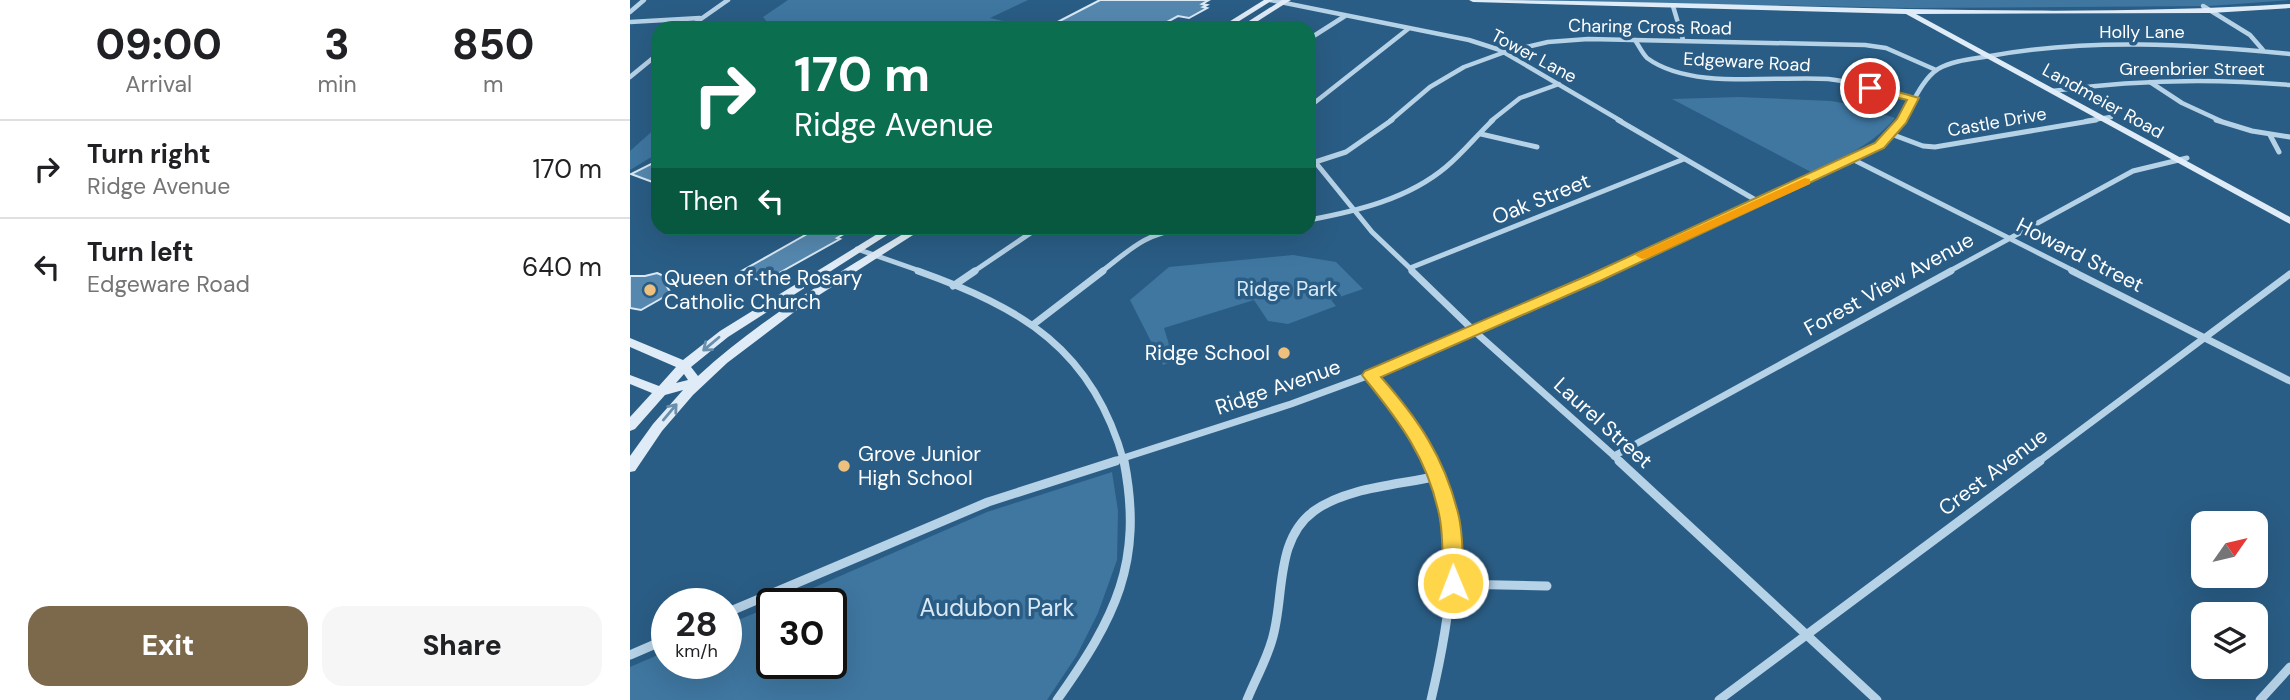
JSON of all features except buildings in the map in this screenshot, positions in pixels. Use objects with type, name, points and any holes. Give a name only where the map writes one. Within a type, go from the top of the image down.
[{"type":"main road","points":[[1473,0],[1911,10]]},
{"type":"main road","points":[[874,256],[908,235]]},
{"type":"street","points":[[630,12],[643,0]]},
{"type":"street","points":[[696,21],[728,0]]},
{"type":"street","points":[[1235,21],[1270,0]]},
{"type":"street","name":"Tower Lane","points":[[1270,0],[1478,42],[1507,54],[1759,202]]},
{"type":"street","points":[[1513,0],[1911,10],[2207,8],[2290,3]]},
{"type":"street","points":[[1252,21],[1285,1]]},
{"type":"street","name":"Edgeware Road","points":[[1673,6],[1683,40]]},
{"type":"street","points":[[2207,8],[2250,35],[2263,50]]},
{"type":"street","name":"Landmeier Road","points":[[1911,10],[2290,215]]},
{"type":"street","points":[[1316,35],[1346,16]]},
{"type":"street","points":[[630,22],[700,18]]},
{"type":"street","points":[[1316,101],[1408,29]]},
{"type":"street","name":"Charing Cross Road","points":[[1316,163],[1368,142],[1430,88],[1448,76],[1507,54],[1560,40],[1683,40],[1876,46],[1936,69]]},
{"type":"street","name":"Edgeware Road","points":[[1635,40],[1643,57],[1678,74],[1824,79],[1913,98]]},
{"type":"street","name":"Holly Lane","points":[[1991,55],[2075,46],[2200,46],[2290,54]]},
{"type":"street","points":[[1936,69],[1991,55]]},
{"type":"street","points":[[630,77],[651,60]]},
{"type":"street","name":"Ridge Avenue","points":[[742,606],[957,514],[1370,375],[1854,160],[1879,146],[1891,134],[1902,121],[1913,98],[1936,69]]},
{"type":"street","points":[[2149,82],[2194,112],[2270,135],[2290,137]]},
{"type":"street","name":"Greenbrier Street","points":[[2056,90],[2096,83],[2255,82],[2290,85]]},
{"type":"street","points":[[1316,219],[1354,211],[1397,196],[1421,183],[1444,169],[1512,102],[1559,84]]},
{"type":"street","name":"Castle Drive","points":[[1891,134],[1923,146],[1935,147],[2107,118]]},
{"type":"street","points":[[1481,134],[1537,147]]},
{"type":"street","points":[[2270,135],[2279,152]]},
{"type":"street","name":"Oak Street","points":[[1410,268],[1684,159]]},
{"type":"street","name":"Landmeier Road","points":[[2183,159],[2290,221]]},
{"type":"street","name":"Forest View Avenue","points":[[1614,456],[2133,171],[2183,159]]},
{"type":"street","name":"Howard Street","points":[[1854,160],[2290,381]]},
{"type":"street","name":"Laurel Street","points":[[1316,167],[1354,211],[1473,330],[1614,456],[1877,700]]},
{"type":"street","points":[[630,426],[684,366],[748,317],[880,235]]},
{"type":"street","points":[[953,286],[1028,235]]},
{"type":"street","points":[[1034,324],[1152,235]]},
{"type":"street","points":[[857,249],[1005,307],[1034,324],[1071,355],[1105,408],[1122,458],[1132,508],[1129,559],[1108,619],[1084,662],[1057,700]]},
{"type":"street","points":[[630,467],[667,415],[696,382],[794,304],[874,256]]},
{"type":"street","name":"Crest Avenue","points":[[1719,700],[2290,274]]},
{"type":"street","points":[[630,342],[684,366],[696,382]]},
{"type":"street","points":[[1370,375],[1413,427],[1438,476],[1449,515],[1453,583],[1450,619],[1431,700]]},
{"type":"street","points":[[630,379],[661,392],[696,382]]},
{"type":"street","points":[[1247,700],[1272,639],[1290,545],[1299,525],[1314,511],[1338,500],[1438,476]]},
{"type":"street","points":[[1453,583],[1548,586]]},
{"type":"street","points":[[630,655],[651,646]]},
{"type":"street","points":[[2260,700],[2290,667]]},
{"type":"green space","points":[[788,0],[1028,0],[990,18],[1003,21],[766,21],[763,17]]},
{"type":"green space","points":[[1513,0],[2290,0],[2209,6],[1910,8]]},
{"type":"green space","points":[[1739,97],[1831,101],[1895,118],[1866,144],[1811,172],[1672,99]]},
{"type":"green space","points":[[651,132],[651,157],[630,170],[630,151]]},
{"type":"green space","name":"Ridge Park","points":[[1293,255],[1336,262],[1363,289],[1331,300],[1336,306],[1288,324],[1268,321],[1254,300],[1164,328],[1174,361],[1163,365],[1130,300],[1169,267]]},
{"type":"green space","name":"Audubon Park","points":[[1112,472],[1118,511],[1117,560],[1098,613],[1077,655],[1047,700],[630,700],[630,667],[651,658],[651,679],[742,679],[742,618],[756,613],[756,679],[847,679],[847,588],[813,588],[987,512]]},
{"type":"slow traffic","points":[[1642,255],[1805,181]]},
{"type":"place","name":"Queen of the Rosary Catholic Church","points":[[650,290]]},
{"type":"place","name":"Ridge School","points":[[1284,353]]},
{"type":"place","name":"Grove Junior High School","points":[[844,466]]},
{"type":"route","points":[[1453,583],[1454,562],[1449,515],[1428,453],[1404,414],[1370,375],[1594,278],[1854,160],[1879,146],[1902,121],[1913,98],[1870,88]]}]
